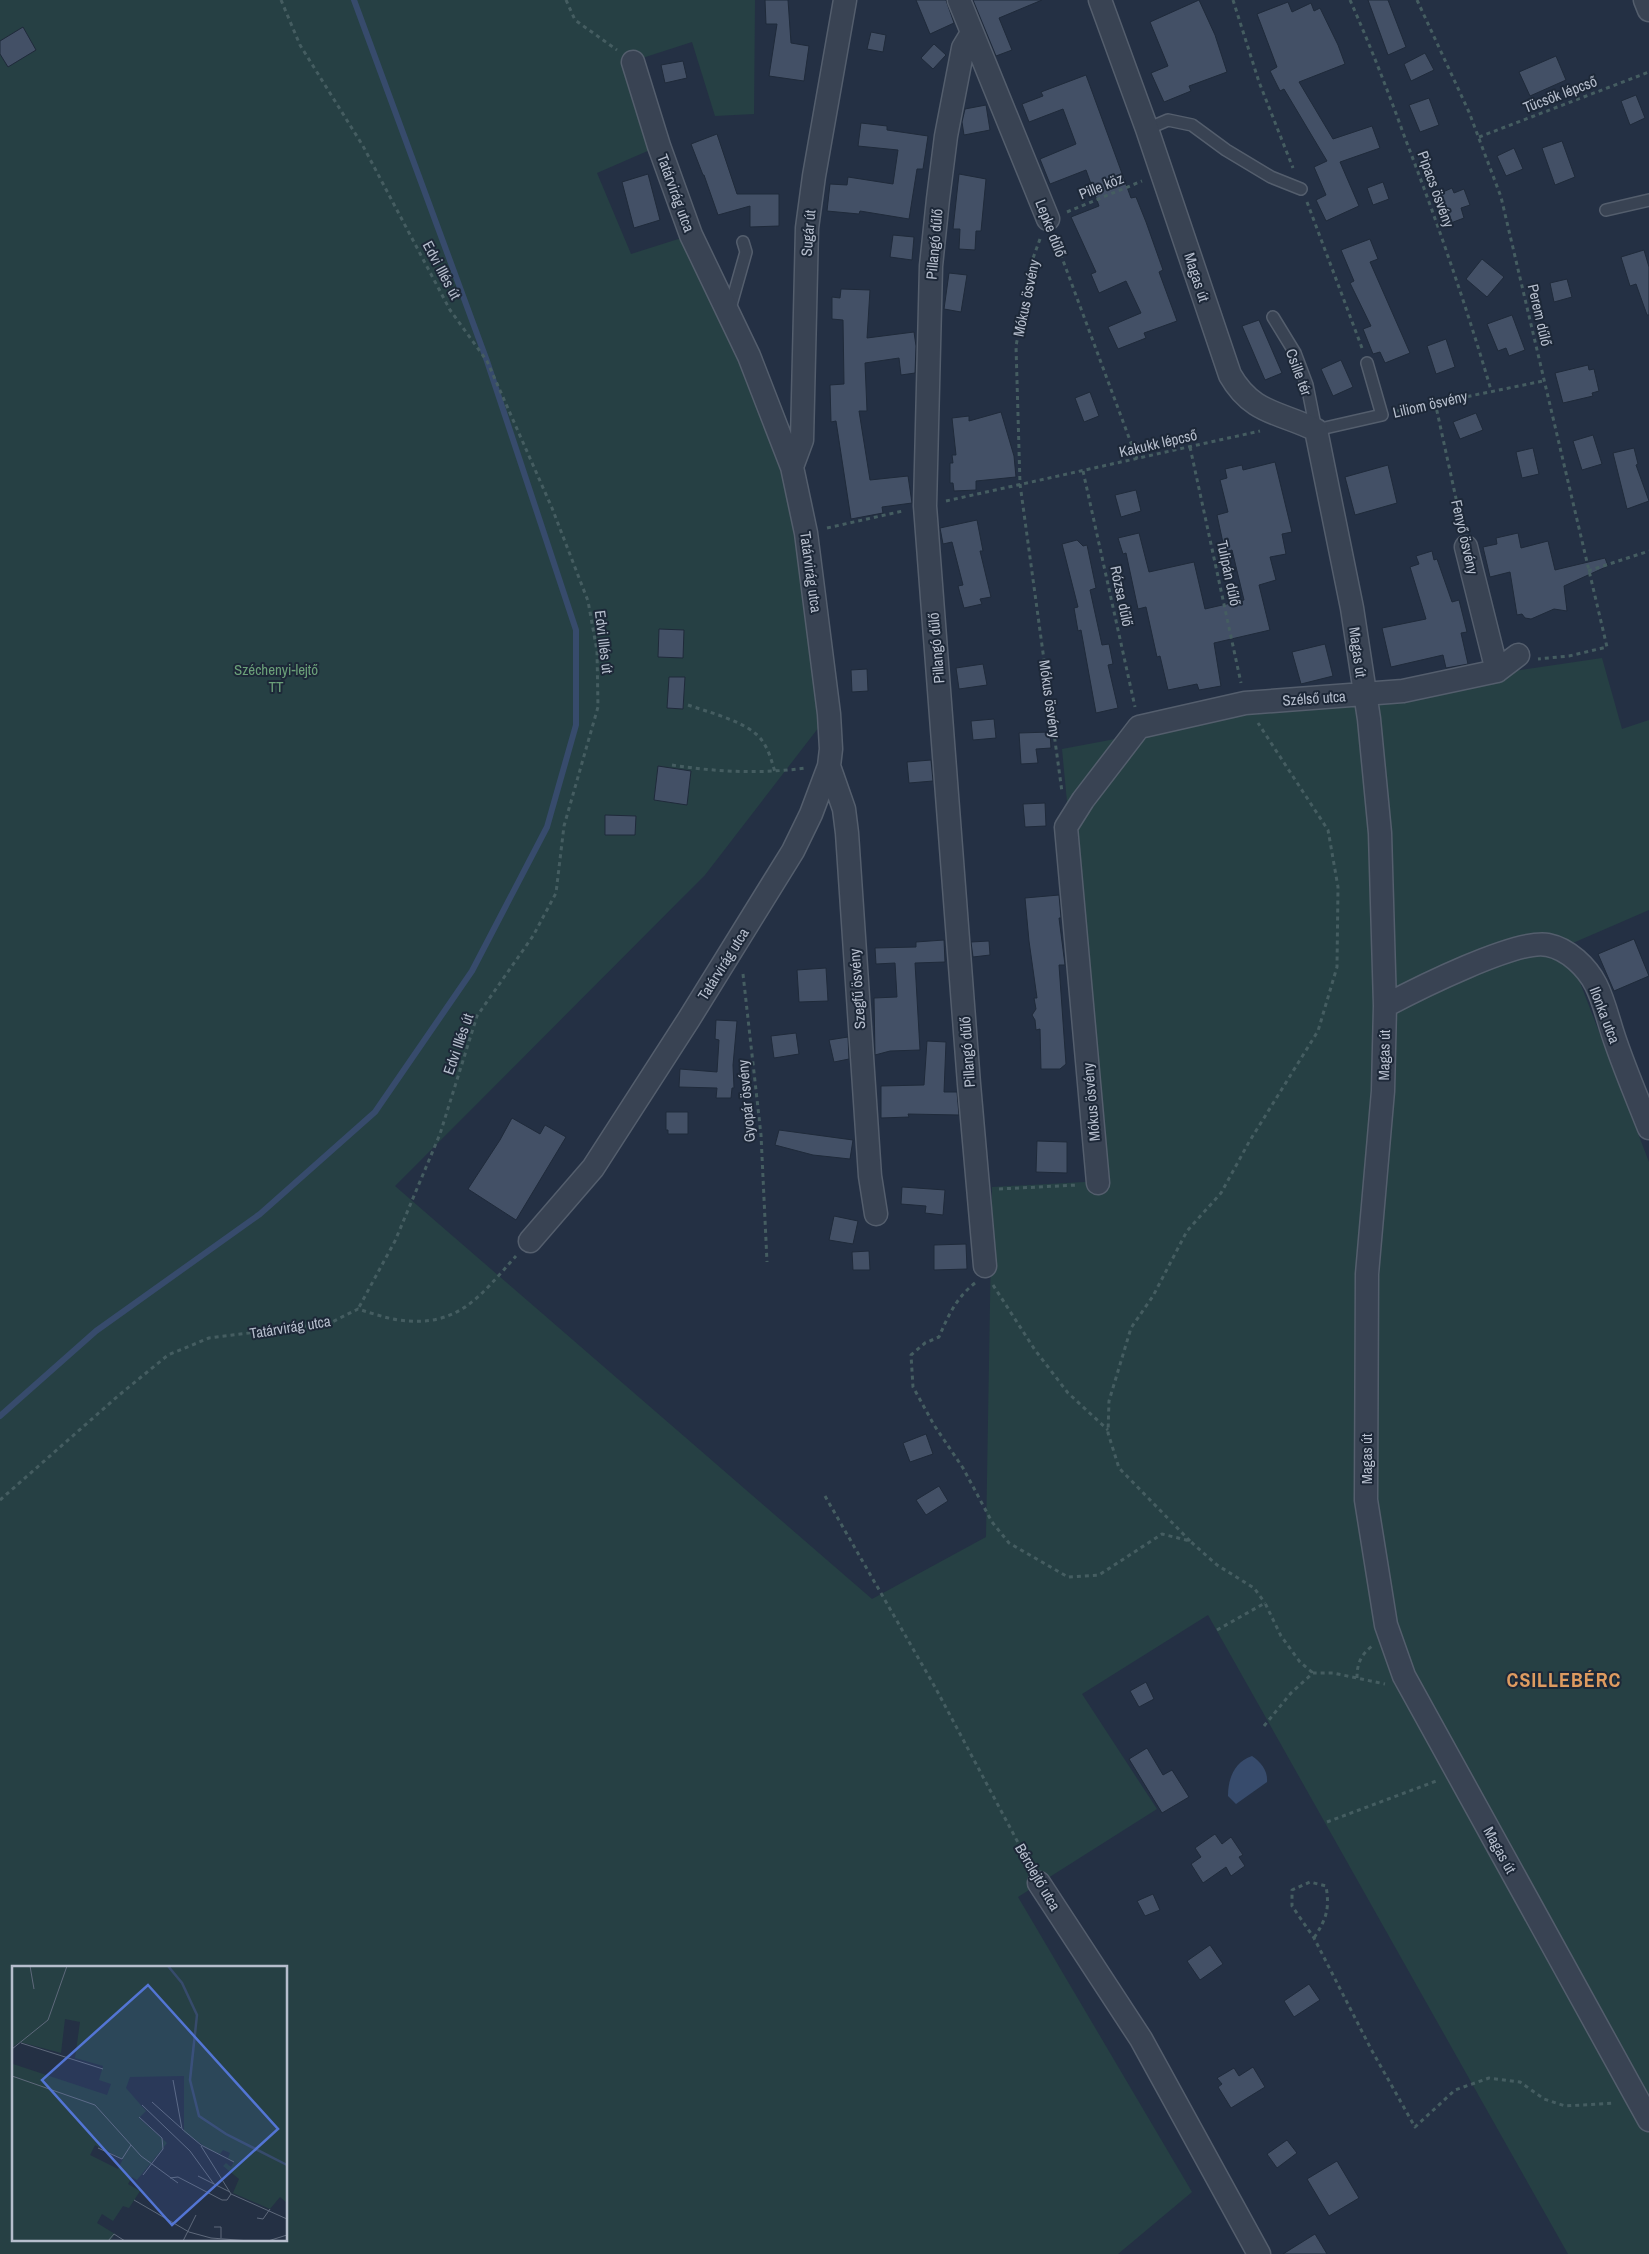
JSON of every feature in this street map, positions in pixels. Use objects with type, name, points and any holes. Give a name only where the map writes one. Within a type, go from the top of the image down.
[{"type":"street","name":"Sugár út","points":[[792,467],[802,440],[807,228],[814,176],[845,0]]},
{"type":"street","name":"Lepke dűlő","points":[[959,0],[1048,219]]},
{"type":"street","name":"Magas út","points":[[1100,0],[1147,129],[1230,375],[1240,391],[1255,403],[1274,414],[1301,422],[1316,430],[1352,608],[1369,719],[1380,832],[1385,1006],[1384,1091],[1367,1274],[1366,1500],[1377,1578],[1388,1632],[1404,1676],[1644,2111]]},
{"type":"street","points":[[1645,0],[1649,10]]},
{"type":"street","name":"Pillangó dűlő","points":[[972,34],[963,48],[946,136],[931,266],[925,506],[968,1074],[988,1274]]},
{"type":"street","name":"Tatárvirág utca","points":[[530,1241],[593,1168],[793,851],[811,814],[829,766],[831,749],[829,714],[806,533],[792,467],[749,356],[691,235],[659,146],[633,62]]},
{"type":"street","name":"Fenyő ösvény","points":[[1466,547],[1497,671]]},
{"type":"street","name":"Szélső utca","points":[[1139,727],[1245,703],[1402,691],[1497,671],[1518,655]]},
{"type":"street","points":[[1066,827],[1083,800],[1139,727]]},
{"type":"street","name":"Szegfű ösvény","points":[[829,766],[842,802],[847,833],[870,1176],[876,1214]]},
{"type":"street","name":"Mókus ösvény","points":[[1066,827],[1098,1183]]},
{"type":"street","name":"Ilonka utca","points":[[1385,1006],[1425,985],[1475,964],[1533,944],[1549,945],[1576,959],[1596,985],[1620,1056],[1649,1128]]},
{"type":"street","name":"Bérclejtő utca","points":[[1040,1883],[1141,2039],[1259,2254]]},
{"type":"lane","points":[[1147,129],[1168,120],[1192,125],[1226,150],[1271,177],[1302,189]]},
{"type":"lane","points":[[1606,210],[1649,200]]},
{"type":"lane","points":[[729,312],[746,252],[743,242]]},
{"type":"lane","name":"Csille tér","points":[[1273,317],[1295,353],[1307,384],[1316,430]]},
{"type":"lane","points":[[1367,363],[1382,415]]},
{"type":"lane","name":"Liliom ösvény","points":[[1316,430],[1382,415]]},
{"type":"path","name":"Edvi Illés út","points":[[282,0],[300,46],[363,146],[450,310],[487,361],[552,508],[588,601],[597,652],[598,707],[564,826],[556,893],[533,936],[477,1016],[440,1134],[395,1241],[358,1309]]},
{"type":"path","points":[[566,0],[575,20],[633,62]]},
{"type":"path","name":"Pipacs ösvény","points":[[1350,0],[1389,92],[1429,200],[1472,326],[1491,390]]},
{"type":"path","name":"Perem dűlő","points":[[1417,0],[1479,137],[1501,198],[1588,571],[1608,647],[1541,660],[1518,655]]},
{"type":"path","name":"Tücsök lépcső","points":[[1479,137],[1649,72]]},
{"type":"path","name":"Pille köz","points":[[1048,219],[1162,173]]},
{"type":"path","name":"Lepke dűlő","points":[[1048,219],[1137,459]]},
{"type":"path","name":"Mókus ösvény","points":[[1048,219],[1032,261],[1016,346],[1020,484],[1066,827]]},
{"type":"path","name":"Liliom ösvény","points":[[1382,415],[1491,390],[1544,381]]},
{"type":"path","name":"Fenyő ösvény","points":[[1435,402],[1466,547]]},
{"type":"path","name":"Kakukk lépcső","points":[[1020,484],[1264,430]]},
{"type":"path","name":"Tulipán dűlő","points":[[1190,447],[1245,703]]},
{"type":"path","name":"Rózsa dűlő","points":[[1083,471],[1139,727]]},
{"type":"path","points":[[1588,571],[1649,552]]},
{"type":"path","points":[[1245,703],[1328,830],[1338,887],[1337,967],[1318,1031],[1249,1142],[1221,1193],[1188,1231],[1153,1296],[1130,1328],[1109,1401],[1108,1430],[1119,1468],[1190,1541],[1217,1565],[1254,1588],[1265,1604],[1281,1636],[1300,1662],[1314,1673],[1333,1673],[1412,1690]]},
{"type":"path","points":[[688,705],[736,723],[757,734],[770,753],[775,772]]},
{"type":"path","points":[[672,765],[701,770],[775,772],[829,766]]},
{"type":"path","name":"Gyopár ösvény","points":[[738,939],[753,1052],[761,1135],[767,1262]]},
{"type":"path","points":[[992,1190],[1098,1183]]},
{"type":"path","points":[[358,1309],[398,1320],[432,1322],[458,1313],[480,1297],[530,1241]]},
{"type":"path","points":[[1108,1430],[1068,1392],[1035,1350],[988,1274],[963,1293],[952,1308],[939,1337],[925,1343],[911,1355],[913,1387],[934,1425],[963,1468],[992,1522],[1009,1544],[1068,1577],[1099,1575],[1162,1534],[1190,1541]]},
{"type":"path","name":"Tatárvirág utca","points":[[0,1500],[118,1396],[168,1355],[210,1338],[330,1323],[358,1309]]},
{"type":"path","name":"Bérclejtő utca","points":[[826,1496],[936,1687],[1040,1883]]},
{"type":"path","points":[[1217,1630],[1265,1604]]},
{"type":"path","points":[[1357,1678],[1357,1665],[1363,1654],[1388,1632]]},
{"type":"path","points":[[1264,1726],[1291,1693],[1314,1673]]},
{"type":"path","points":[[1327,1822],[1458,1772]]},
{"type":"path","points":[[1314,1938],[1325,1920],[1329,1902],[1326,1886],[1310,1882],[1292,1890],[1292,1906],[1314,1938],[1371,2049],[1415,2127],[1455,2090],[1489,2078],[1520,2082],[1544,2098],[1565,2106],[1644,2111]]},
{"type":"green space","name":"Széchenyi-lejtő TT","points":[[0,0],[755,0],[754,114],[715,116],[692,42],[633,61],[659,146],[597,173],[631,254],[691,235],[792,467],[829,714],[705,875],[395,1186],[872,1599],[986,1537],[992,1187],[1103,1181],[1062,749],[1343,696],[1602,658],[1622,729],[1649,720],[1649,910],[1566,946],[1649,1162],[1649,2254],[1568,2254],[1208,1615],[1082,1694],[1157,1809],[1018,1897],[1192,2192],[1118,2254],[0,2254]]},
{"type":"water","points":[[1252,1756],[1263,1767],[1267,1782],[1236,1804],[1228,1796],[1231,1777],[1241,1762]]},
{"type":"building","points":[[765,0],[788,0],[791,43],[809,46],[804,81],[769,76],[777,24],[766,24]]},
{"type":"building","points":[[916,0],[946,0],[954,23],[930,34]]},
{"type":"building","points":[[973,0],[1042,0],[999,18],[1012,50],[996,56]]},
{"type":"building","points":[[1199,0],[1215,35],[1227,72],[1189,86],[1191,91],[1164,102],[1151,73],[1168,66],[1150,22]]},
{"type":"building","points":[[1368,0],[1388,0],[1406,47],[1388,55]]},
{"type":"building","points":[[1288,2],[1292,12],[1311,3],[1314,11],[1320,8],[1345,64],[1299,82],[1333,139],[1372,126],[1380,148],[1340,162],[1359,206],[1326,221],[1316,200],[1326,195],[1314,167],[1327,161],[1284,89],[1280,91],[1270,71],[1277,67],[1257,14]]},
{"type":"building","points":[[23,27],[36,50],[8,67],[0,54],[0,41]]},
{"type":"building","points":[[871,32],[886,35],[883,52],[867,49]]},
{"type":"building","points":[[934,44],[946,55],[933,69],[921,58]]},
{"type":"building","points":[[1425,53],[1434,70],[1411,81],[1404,64]]},
{"type":"building","points":[[1556,56],[1566,80],[1530,96],[1519,72]]},
{"type":"building","points":[[683,61],[687,78],[665,83],[661,65]]},
{"type":"building","points":[[1086,75],[1131,198],[1136,197],[1146,222],[1163,270],[1159,272],[1177,321],[1144,333],[1146,338],[1118,349],[1108,327],[1141,313],[1126,281],[1099,293],[1091,274],[1096,272],[1071,217],[1099,206],[1086,170],[1050,184],[1040,159],[1076,144],[1063,109],[1029,122],[1022,104],[1043,96],[1041,92]]},
{"type":"building","points":[[1636,95],[1645,118],[1630,125],[1621,101]]},
{"type":"building","points":[[1429,98],[1439,125],[1420,132],[1409,105]]},
{"type":"building","points":[[986,105],[990,130],[964,135],[962,122],[965,109]]},
{"type":"building","points":[[861,123],[887,126],[887,130],[928,136],[923,169],[917,169],[909,219],[860,211],[859,214],[827,211],[830,184],[847,185],[848,177],[893,184],[898,150],[858,146]]},
{"type":"building","points":[[717,134],[737,194],[779,194],[779,226],[750,227],[750,206],[718,215],[691,144]]},
{"type":"building","points":[[1562,141],[1575,177],[1555,185],[1542,148]]},
{"type":"building","points":[[1514,148],[1523,169],[1506,176],[1497,156]]},
{"type":"building","points":[[648,174],[660,220],[634,228],[622,182]]},
{"type":"building","points":[[959,174],[986,179],[981,231],[976,231],[975,250],[959,249],[960,229],[953,229]]},
{"type":"building","points":[[1383,182],[1389,199],[1373,205],[1367,188]]},
{"type":"building","points":[[1452,188],[1454,193],[1464,189],[1470,205],[1461,208],[1464,218],[1448,224],[1436,195]]},
{"type":"building","points":[[893,235],[914,237],[912,260],[890,257]]},
{"type":"building","points":[[1370,239],[1378,259],[1370,262],[1410,353],[1385,363],[1380,352],[1373,354],[1363,329],[1371,326],[1350,283],[1354,281],[1341,250]]},
{"type":"building","points":[[1644,250],[1649,267],[1649,315],[1647,315],[1636,284],[1630,286],[1621,257]]},
{"type":"building","points":[[1482,259],[1504,277],[1487,297],[1466,279]]},
{"type":"building","points":[[949,273],[967,275],[961,312],[944,309]]},
{"type":"building","points":[[1567,279],[1572,297],[1554,302],[1550,283]]},
{"type":"building","points":[[841,289],[870,290],[867,338],[914,332],[916,346],[915,373],[901,375],[899,358],[865,363],[867,411],[859,411],[870,480],[908,476],[912,503],[882,507],[883,513],[851,519],[836,421],[831,422],[830,385],[844,384],[843,320],[832,319],[832,297],[840,298]]},
{"type":"building","points":[[1512,315],[1525,350],[1509,356],[1506,348],[1498,351],[1487,324]]},
{"type":"building","points":[[1259,320],[1282,373],[1265,380],[1242,326]]},
{"type":"building","points":[[1446,339],[1455,367],[1436,374],[1427,346]]},
{"type":"building","points":[[1341,360],[1353,387],[1333,396],[1321,369]]},
{"type":"building","points":[[1588,365],[1589,370],[1594,369],[1599,391],[1592,393],[1593,396],[1563,403],[1555,373]]},
{"type":"building","points":[[1090,392],[1099,416],[1084,422],[1075,398]]},
{"type":"building","points":[[1001,412],[1014,456],[1016,477],[976,481],[976,490],[954,491],[953,483],[950,483],[950,463],[953,463],[952,455],[956,455],[952,418],[969,416],[969,421]]},
{"type":"building","points":[[1476,413],[1483,430],[1460,439],[1453,422]]},
{"type":"building","points":[[1593,435],[1602,464],[1582,470],[1573,441]]},
{"type":"building","points":[[1533,448],[1539,474],[1522,478],[1516,452]]},
{"type":"building","points":[[1634,448],[1638,464],[1636,465],[1649,501],[1627,509],[1613,453]]},
{"type":"building","points":[[1275,462],[1292,532],[1282,534],[1286,554],[1270,557],[1276,580],[1259,585],[1270,630],[1214,643],[1221,686],[1199,690],[1197,684],[1168,690],[1160,656],[1157,657],[1146,607],[1138,609],[1126,553],[1123,554],[1118,538],[1139,533],[1149,572],[1194,562],[1205,609],[1244,600],[1232,550],[1225,552],[1217,515],[1228,512],[1220,480],[1227,478],[1225,469],[1242,465],[1243,470]]},
{"type":"building","points":[[1388,465],[1397,503],[1355,515],[1345,477]]},
{"type":"building","points":[[1136,490],[1141,511],[1121,517],[1115,495]]},
{"type":"building","points":[[977,520],[983,551],[980,551],[991,597],[980,599],[982,604],[964,608],[958,586],[963,585],[952,542],[943,544],[940,528]]},
{"type":"building","points":[[1518,533],[1521,548],[1548,541],[1555,570],[1605,558],[1608,566],[1564,586],[1567,611],[1554,609],[1531,619],[1525,618],[1522,614],[1517,615],[1510,572],[1490,577],[1483,547],[1497,544],[1496,538]]},
{"type":"building","points":[[1077,540],[1083,546],[1087,545],[1096,588],[1090,590],[1102,645],[1109,644],[1113,664],[1108,665],[1118,708],[1096,713],[1081,630],[1078,631],[1074,608],[1078,607],[1062,544]]},
{"type":"building","points":[[1432,551],[1434,560],[1437,559],[1452,602],[1459,600],[1467,632],[1461,633],[1468,664],[1446,668],[1443,655],[1391,667],[1382,628],[1426,619],[1410,567],[1419,564],[1416,556]]},
{"type":"building","points":[[659,629],[684,630],[683,658],[658,657]]},
{"type":"building","points":[[1325,644],[1333,676],[1301,684],[1292,652]]},
{"type":"building","points":[[983,664],[987,685],[959,689],[956,668]]},
{"type":"building","points":[[867,669],[868,691],[852,692],[851,670]]},
{"type":"building","points":[[669,677],[685,677],[683,709],[667,708]]},
{"type":"building","points":[[994,719],[996,738],[973,740],[971,721]]},
{"type":"building","points":[[1050,732],[1051,748],[1036,749],[1038,763],[1021,764],[1019,733]]},
{"type":"building","points":[[931,760],[933,781],[909,783],[907,762]]},
{"type":"building","points":[[658,766],[691,771],[687,805],[654,800]]},
{"type":"building","points":[[1045,803],[1046,826],[1025,827],[1023,804]]},
{"type":"building","points":[[605,815],[636,816],[635,835],[605,835]]},
{"type":"building","points":[[1059,895],[1061,918],[1059,918],[1065,965],[1059,965],[1066,1064],[1060,1069],[1041,1069],[1040,1029],[1036,1030],[1035,1020],[1032,1015],[1036,1009],[1034,998],[1037,998],[1025,898]]},
{"type":"building","points":[[1634,939],[1649,976],[1614,991],[1598,954]]},
{"type":"building","points":[[944,940],[945,962],[915,963],[920,1050],[890,1051],[875,1055],[874,998],[897,997],[895,963],[876,964],[875,948],[916,947],[916,942]]},
{"type":"building","points":[[989,941],[990,955],[973,957],[971,942]]},
{"type":"building","points":[[826,968],[828,1001],[799,1002],[797,970]]},
{"type":"building","points":[[716,1020],[737,1021],[733,1065],[734,1088],[732,1088],[731,1098],[716,1098],[717,1088],[679,1087],[680,1069],[717,1072],[719,1040],[715,1039]]},
{"type":"building","points":[[796,1033],[799,1054],[774,1058],[771,1036]]},
{"type":"building","points":[[848,1037],[849,1059],[834,1062],[829,1040]]},
{"type":"building","points":[[927,1041],[946,1042],[944,1092],[957,1092],[959,1115],[908,1114],[909,1117],[881,1118],[881,1086],[924,1085]]},
{"type":"building","points":[[666,1112],[688,1112],[688,1134],[668,1134],[668,1130],[666,1130]]},
{"type":"building","points":[[512,1118],[540,1134],[545,1125],[566,1137],[516,1220],[468,1189]]},
{"type":"building","points":[[779,1130],[853,1140],[850,1159],[813,1155],[775,1145]]},
{"type":"building","points":[[1037,1141],[1067,1142],[1067,1173],[1036,1172]]},
{"type":"building","points":[[902,1187],[945,1190],[943,1215],[925,1213],[926,1206],[901,1204]]},
{"type":"building","points":[[834,1216],[858,1221],[853,1244],[829,1240]]},
{"type":"building","points":[[966,1244],[967,1269],[934,1270],[934,1245]]},
{"type":"building","points":[[869,1251],[870,1270],[853,1270],[852,1252]]},
{"type":"building","points":[[926,1434],[933,1454],[910,1462],[903,1443]]},
{"type":"building","points":[[939,1486],[948,1501],[926,1515],[916,1500]]},
{"type":"building","points":[[1146,1682],[1154,1699],[1139,1707],[1130,1691]]},
{"type":"building","points":[[1147,1748],[1163,1775],[1172,1770],[1189,1797],[1162,1813],[1129,1759]]},
{"type":"building","points":[[1215,1834],[1222,1844],[1231,1837],[1243,1855],[1239,1857],[1245,1866],[1231,1876],[1226,1867],[1203,1883],[1191,1864],[1201,1857],[1195,1848]]},
{"type":"building","points":[[1153,1894],[1160,1910],[1145,1916],[1137,1901]]},
{"type":"building","points":[[1210,1945],[1223,1964],[1200,1980],[1187,1961]]},
{"type":"building","points":[[1309,1984],[1320,2000],[1294,2017],[1284,2001]]},
{"type":"building","points":[[1253,2067],[1265,2087],[1231,2108],[1218,2087],[1222,2084],[1217,2078],[1234,2068],[1239,2076]]},
{"type":"building","points":[[1287,2140],[1297,2153],[1277,2168],[1267,2154]]},
{"type":"building","points":[[1337,2161],[1359,2198],[1329,2216],[1307,2179]]},
{"type":"building","points":[[1315,2234],[1327,2254],[1283,2254]]},
{"type":"waterway","points":[[0,1416],[96,1331],[260,1214],[375,1112],[472,971],[547,827],[576,725],[576,630],[487,361],[354,0]]},
{"type":"district","name":"CSILLEBÉRC","points":[[1564,1679]]}]
